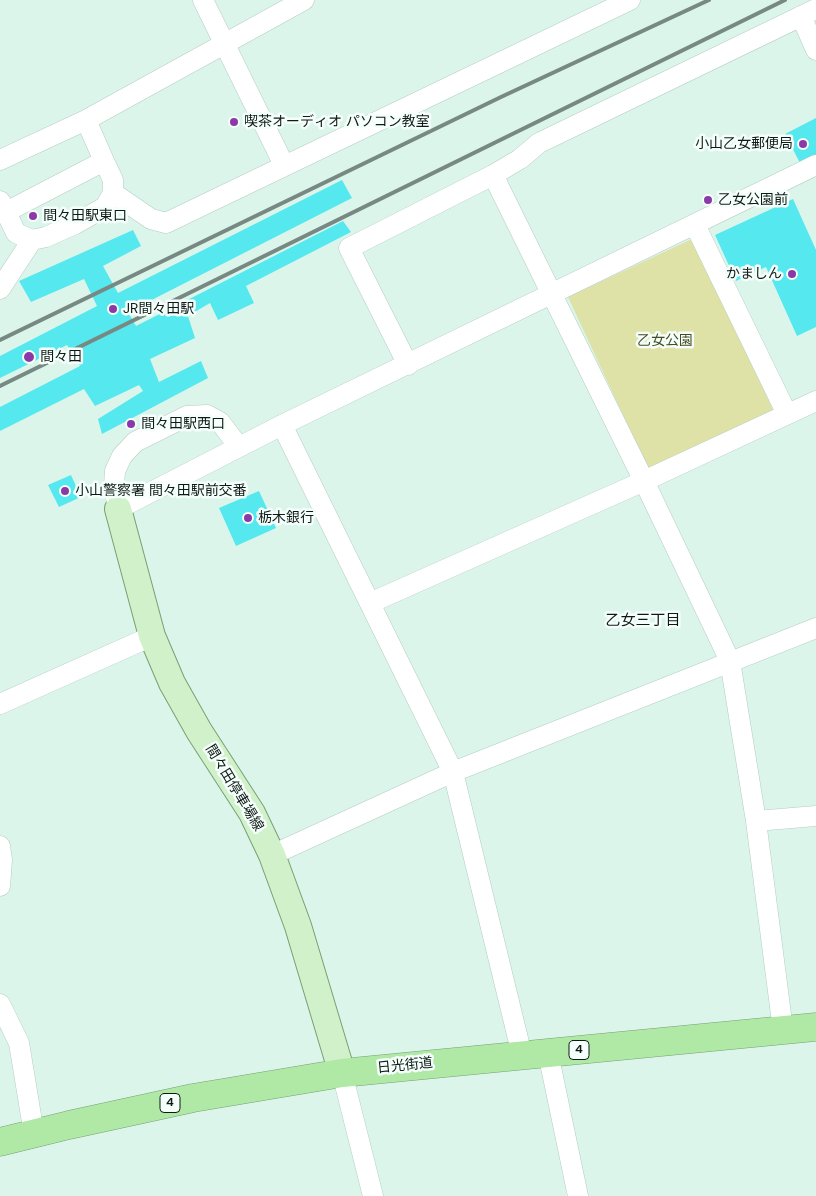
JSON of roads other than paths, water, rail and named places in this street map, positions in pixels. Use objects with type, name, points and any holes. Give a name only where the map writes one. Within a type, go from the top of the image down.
[{"type":"highway","name":"日光街道","points":[[0,1142],[193,1098],[342,1073],[816,1027]]},
{"type":"main road","name":"間々田停車場線","points":[[118,509],[152,636],[172,683],[252,813],[272,856],[298,926],[342,1073]]},
{"type":"street","points":[[204,0],[284,165]]},
{"type":"street","points":[[0,160],[86,120],[304,0]]},
{"type":"street","points":[[113,193],[151,219],[166,223],[630,0]]},
{"type":"street","points":[[408,364],[349,248],[493,175],[520,159],[539,143],[808,12],[816,50]]},
{"type":"street","points":[[86,120],[113,180],[113,193],[106,207],[46,237],[32,240],[16,233],[3,207],[104,161]]},
{"type":"street","points":[[239,447],[220,422],[206,415],[187,416],[135,442],[122,456],[115,471],[114,486],[118,509],[282,425],[695,226],[816,165]]},
{"type":"street","points":[[493,175],[644,481],[730,661],[756,821],[783,1030]]},
{"type":"street","points":[[695,226],[787,414]]},
{"type":"street","points":[[0,289],[32,240]]},
{"type":"street","points":[[370,603],[644,481],[816,401]]},
{"type":"street","points":[[282,425],[453,772],[578,1196]]},
{"type":"street","points":[[272,856],[453,772],[816,628]]},
{"type":"street","points":[[0,704],[152,636]]},
{"type":"street","points":[[756,821],[816,816]]},
{"type":"street","points":[[0,846],[2,860],[0,886]]},
{"type":"street","points":[[0,1004],[19,1043],[34,1134]]},
{"type":"street","points":[[342,1073],[373,1196]]},
{"type":"railway","points":[[0,340],[501,97],[709,0]]},
{"type":"railway","points":[[0,386],[785,0]]},
{"type":"place","name":"喫茶オーディオ パソコン教室","points":[[234,122]]},
{"type":"place","name":"小山乙女郵便局","points":[[803,144]]},
{"type":"place","name":"乙女公園前","points":[[708,200]]},
{"type":"place","name":"間々田駅東口","points":[[33,216]]},
{"type":"place","name":"かましん","points":[[792,274]]},
{"type":"place","name":"JR間々田駅","points":[[113,309]]},
{"type":"place","name":"間々田","points":[[29,357]]},
{"type":"place","name":"間々田駅西口","points":[[131,424]]},
{"type":"place","name":"小山警察署 間々田駅前交番","points":[[65,491]]},
{"type":"place","name":"栃木銀行","points":[[248,518]]},
{"type":"district","name":"乙女三丁目","points":[[643,621]]},
{"type":"park label","name":"乙女公園","points":[[665,341]]}]
